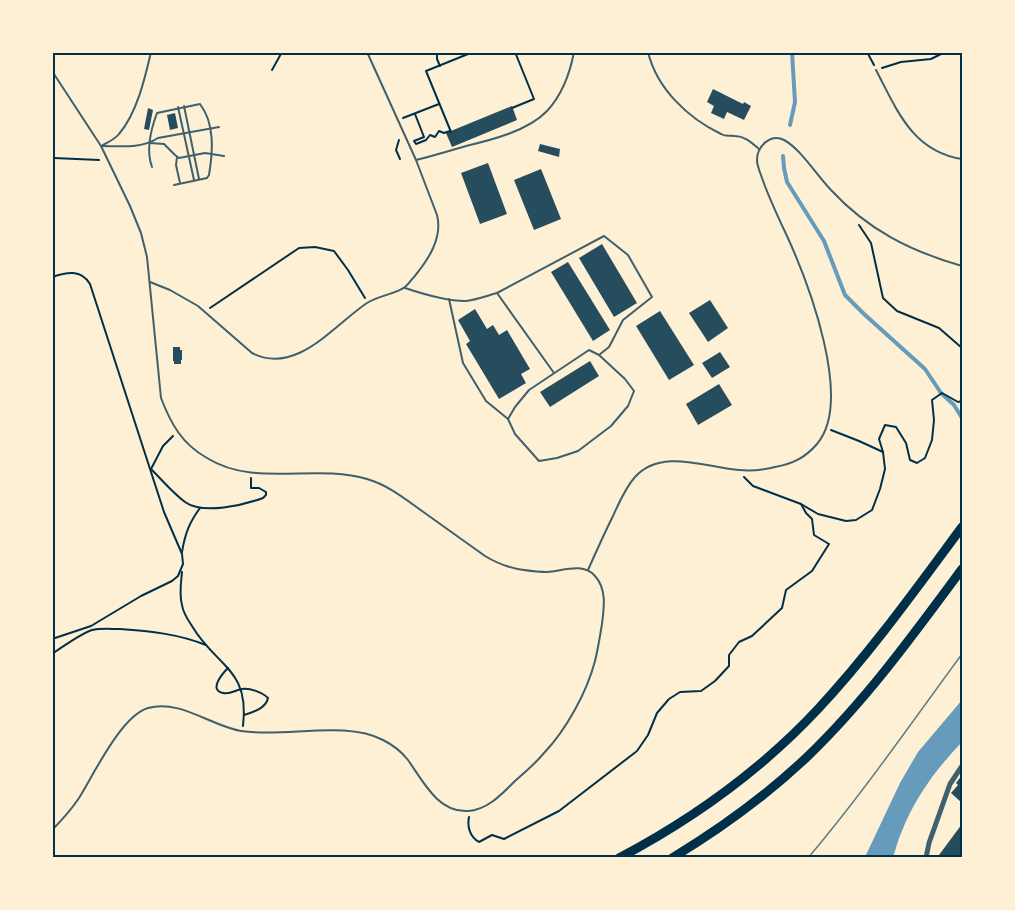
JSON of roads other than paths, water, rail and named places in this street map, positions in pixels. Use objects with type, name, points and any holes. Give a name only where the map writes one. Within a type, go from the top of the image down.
[{"type":"highway","points":[[619,858],[684,821],[718,797],[752,771],[787,739],[818,709],[849,673],[963,527]]},
{"type":"highway","points":[[672,858],[734,818],[807,758],[870,689],[963,569]]},
{"type":"street","points":[[926,858],[950,784],[963,766]]},
{"type":"lane","points":[[101,146],[114,138],[125,125],[139,96],[151,52]]},
{"type":"lane","points":[[150,282],[205,311],[252,353],[260,357],[275,359],[302,352],[368,303],[405,288],[427,260],[440,225],[416,160],[367,52]]},
{"type":"lane","points":[[416,160],[487,141],[519,129],[535,120],[546,112],[557,98],[574,52]]},
{"type":"lane","points":[[648,52],[650,62],[662,85],[690,115],[724,136],[738,136],[748,140],[759,150]]},
{"type":"lane","points":[[876,70],[904,122],[924,143],[939,152],[963,159]]},
{"type":"lane","points":[[52,71],[101,146],[141,233],[147,257],[161,398],[177,432],[187,444],[217,465],[230,469],[264,473],[340,473],[382,484],[498,564],[508,568],[546,572],[574,568],[588,570],[601,584],[604,600],[595,661],[587,684],[569,718],[545,753],[490,804],[480,809],[460,811],[437,799],[426,788],[397,748],[374,735],[342,731],[265,733],[242,731],[187,712],[160,706],[138,712],[115,738],[78,799],[52,830]]},
{"type":"lane","points":[[152,167],[150,143],[157,113],[200,104],[210,129],[212,153],[209,175],[207,178],[174,184]]},
{"type":"lane","points":[[184,106],[199,179]]},
{"type":"lane","points":[[178,107],[194,180]]},
{"type":"lane","points":[[150,143],[158,138],[219,127]]},
{"type":"lane","points":[[588,570],[625,491],[636,476],[649,465],[682,461],[742,471],[790,464],[805,456],[819,442],[826,428],[831,405],[831,379],[823,338],[810,293],[759,171],[757,160],[759,150],[765,142],[774,138],[783,139],[795,148],[848,207],[868,224],[890,238],[917,251],[963,266]]},
{"type":"lane","points":[[101,146],[164,144],[179,158],[212,153],[224,156]]},
{"type":"lane","points":[[177,157],[176,165],[180,183]]},
{"type":"lane","points":[[405,288],[463,301],[480,298],[497,293],[604,236],[628,255],[652,297],[623,320],[609,347],[599,355]]},
{"type":"lane","points":[[497,293],[554,373]]},
{"type":"lane","points":[[449,299],[463,363],[486,401],[508,419],[515,434],[539,461],[578,451],[611,426],[628,406],[633,391],[625,379],[599,355],[589,350],[530,390],[515,406],[508,419]]},
{"type":"water","points":[[962,700],[962,742],[920,794],[907,818],[893,857],[865,857],[900,783],[918,752]]},
{"type":"waterway","points":[[790,125],[795,102],[792,52]]},
{"type":"waterway","points":[[783,156],[787,182],[824,241],[845,295],[925,369],[962,418]]},
{"type":"tram line","points":[[808,858],[868,783],[962,654]]}]
